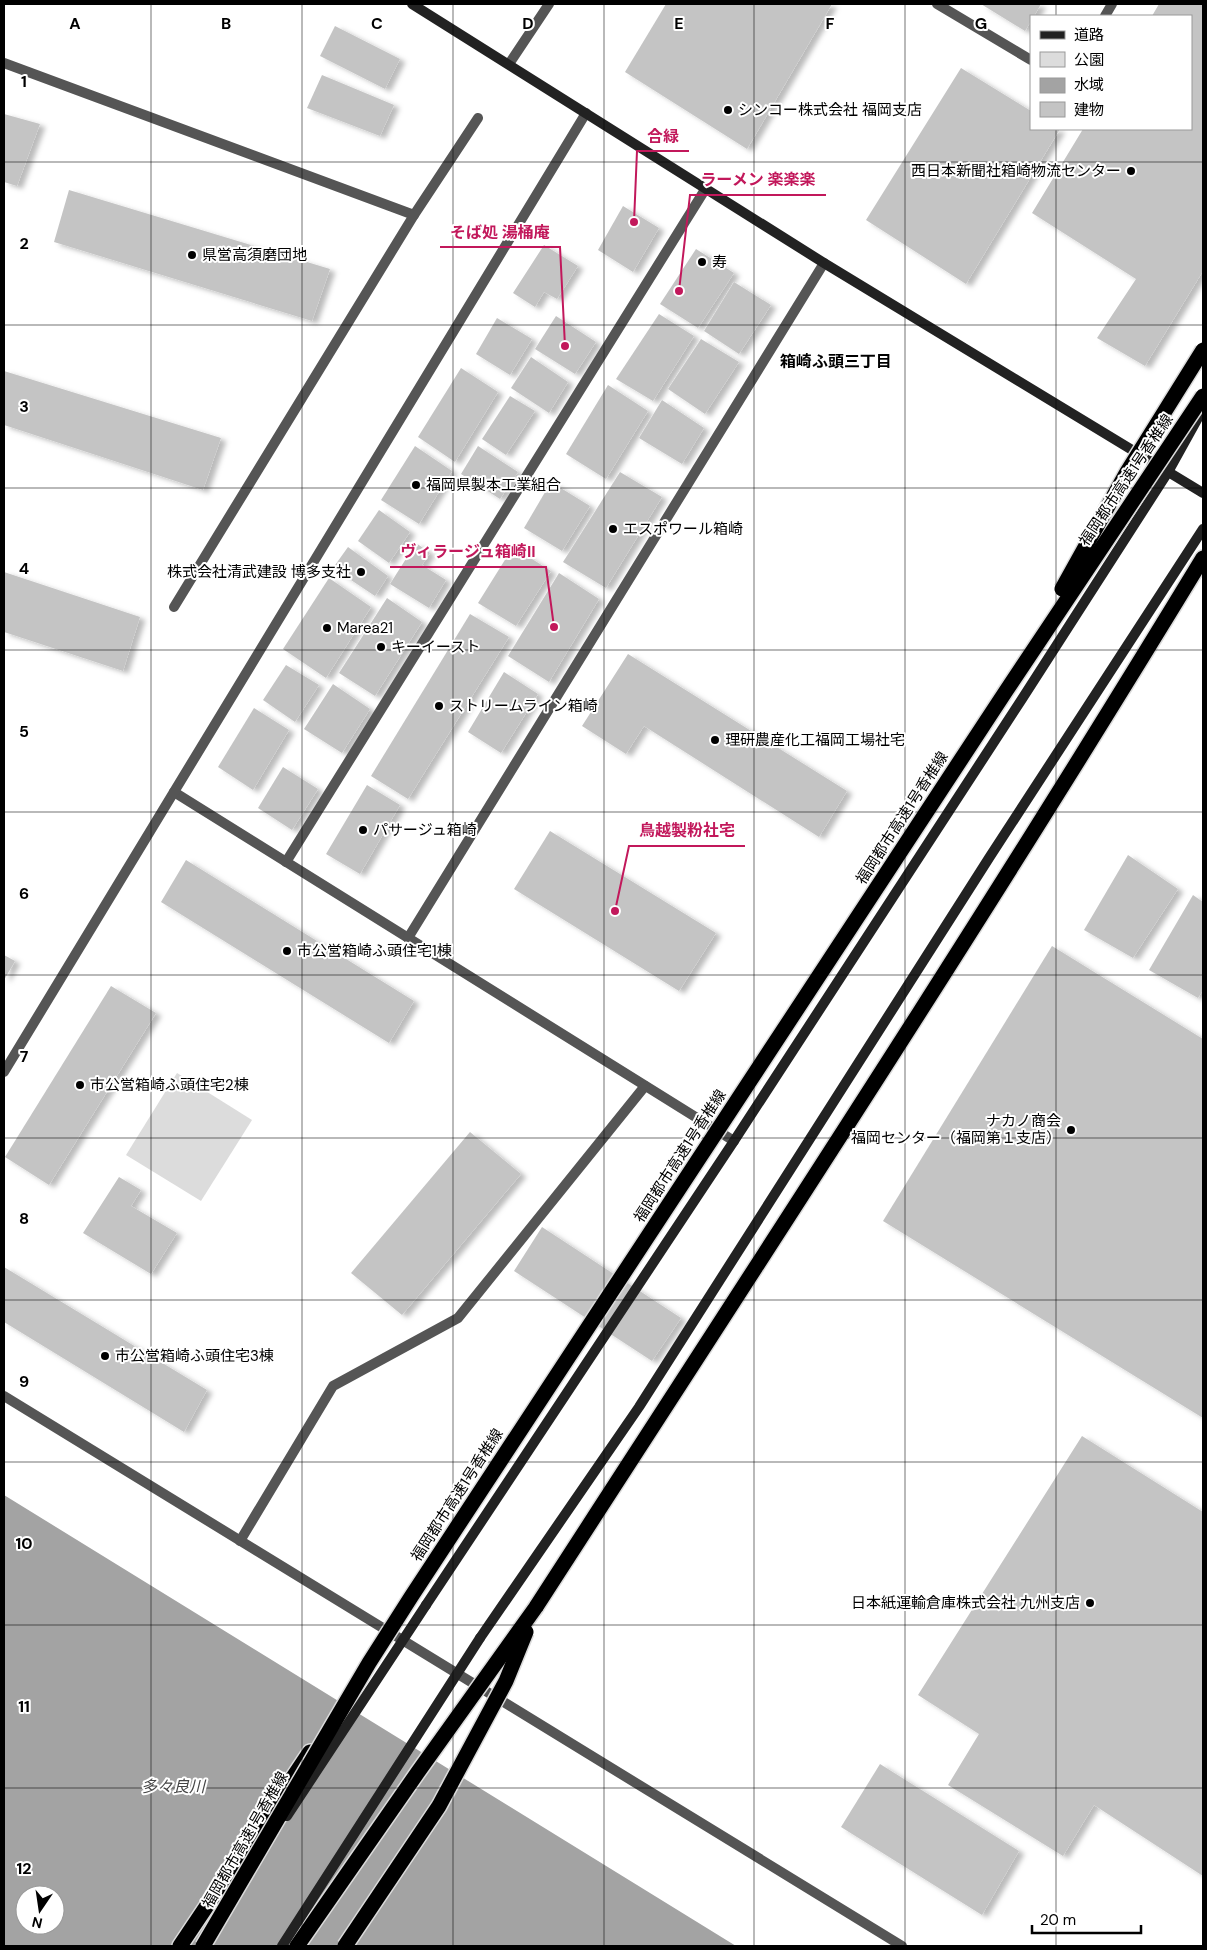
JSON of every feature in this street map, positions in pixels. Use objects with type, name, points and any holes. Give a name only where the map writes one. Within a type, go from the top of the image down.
[{"type":"highway","points":[[1006,691],[1127,472],[1203,350]]},
{"type":"highway","name":"福岡都市高速1号香椎線","points":[[202,1946],[369,1662],[1006,691],[1203,396]]},
{"type":"highway","points":[[297,1946],[536,1607],[980,919],[1085,752],[1203,558]]},
{"type":"highway","points":[[345,1946],[440,1806],[506,1680],[536,1607]]},
{"type":"highway","points":[[180,1946],[369,1662]]},
{"type":"street","points":[[412,4],[824,263],[1203,493]]},
{"type":"street","points":[[510,64],[549,4]]},
{"type":"street","points":[[937,4],[1030,59]]},
{"type":"street","points":[[1106,15],[1112,4]]},
{"type":"street","points":[[4,63],[414,215]]},
{"type":"street","points":[[4,1072],[586,113]]},
{"type":"street","points":[[174,607],[414,215],[478,118]]},
{"type":"street","points":[[286,862],[706,188]]},
{"type":"street","points":[[408,938],[824,263]]},
{"type":"street","points":[[202,1946],[734,1141],[1168,472],[1203,409]]},
{"type":"street","points":[[282,1946],[480,1638],[639,1407],[989,858],[1203,529]]},
{"type":"street","points":[[174,792],[734,1141]]},
{"type":"street","points":[[240,1541],[333,1386],[458,1318],[645,1086]]},
{"type":"street","points":[[4,1396],[902,1946]]},
{"type":"green space","points":[[177,1073],[252,1120],[201,1201],[126,1155]]},
{"type":"water","name":"多々良川","points":[[4,1495],[736,1946],[4,1946]]},
{"type":"building","name":"シンコー株式会社 福岡支店","points":[[666,4],[832,4],[747,149],[625,72]]},
{"type":"building","points":[[981,4],[1041,4],[1035,15],[1030,15],[1030,23],[1025,31]]},
{"type":"building","name":"西日本新聞社箱崎物流センター","points":[[1159,4],[1203,4],[1203,271],[1145,366],[1097,338],[1136,279],[1032,213],[1082,130],[1192,130],[1192,15],[1153,15]]},
{"type":"building","points":[[335,26],[400,59],[385,89],[320,56]]},
{"type":"building","points":[[961,68],[1030,110],[1030,130],[1059,130],[966,284],[866,220]]},
{"type":"building","points":[[322,75],[394,105],[380,136],[307,108]]},
{"type":"building","points":[[4,114],[40,124],[17,186],[4,182]]},
{"type":"building","name":"県営高須磨団地","points":[[69,190],[330,269],[312,321],[54,242]]},
{"type":"building","points":[[623,206],[659,228],[633,272],[598,250]]},
{"type":"building","points":[[544,245],[578,266],[557,299],[544,292],[535,307],[513,293]]},
{"type":"building","points":[[696,249],[734,273],[698,328],[660,304]]},
{"type":"building","points":[[734,282],[771,305],[739,354],[704,331]]},
{"type":"building","points":[[659,314],[694,336],[653,401],[616,379]]},
{"type":"building","points":[[556,316],[596,342],[575,374],[535,349]]},
{"type":"building","points":[[497,318],[532,339],[510,375],[476,354]]},
{"type":"building","points":[[701,339],[739,362],[705,414],[668,389]]},
{"type":"building","points":[[531,357],[568,382],[549,413],[511,388]]},
{"type":"building","points":[[461,368],[498,392],[455,462],[418,437]]},
{"type":"building","points":[[4,371],[221,438],[203,490],[4,425]]},
{"type":"building","points":[[608,385],[648,411],[606,479],[566,454]]},
{"type":"building","points":[[510,396],[535,411],[506,455],[482,439]]},
{"type":"building","points":[[662,400],[704,428],[682,464],[639,438]]},
{"type":"building","name":"福岡県製本工業組合","points":[[415,446],[452,471],[419,524],[381,500]]},
{"type":"building","points":[[478,446],[518,472],[500,499],[461,474]]},
{"type":"building","name":"エスポワール箱崎","points":[[620,472],[662,497],[606,588],[563,562]]},
{"type":"building","points":[[551,482],[590,506],[562,551],[524,528]]},
{"type":"building","points":[[379,510],[410,532],[389,563],[358,541]]},
{"type":"building","points":[[416,543],[430,553],[422,565],[446,580],[429,608],[390,584]]},
{"type":"building","name":"株式会社清武建設 博多支社","points":[[348,547],[388,576],[375,596],[333,568]]},
{"type":"building","points":[[513,547],[551,571],[516,626],[478,603]]},
{"type":"building","points":[[4,572],[140,617],[123,671],[4,632]]},
{"type":"building","points":[[559,573],[599,599],[549,682],[508,656]]},
{"type":"building","name":"Marea21","points":[[329,578],[371,607],[326,678],[283,649]]},
{"type":"building","name":"キーイースト","points":[[387,598],[422,622],[375,696],[339,673]]},
{"type":"building","name":"ストリームライン箱崎","points":[[470,614],[509,637],[408,799],[371,776]]},
{"type":"building","name":"理研農産化工福岡工場社宅","points":[[628,654],[847,791],[819,837],[644,726],[626,754],[582,726]]},
{"type":"building","points":[[286,665],[319,685],[295,722],[263,700]]},
{"type":"building","points":[[504,672],[538,694],[501,753],[468,732]]},
{"type":"building","points":[[333,684],[370,709],[342,753],[304,729]]},
{"type":"building","points":[[254,708],[289,730],[253,790],[218,767]]},
{"type":"building","points":[[283,767],[318,789],[292,830],[258,808]]},
{"type":"building","name":"パサージュ箱崎","points":[[367,785],[400,805],[360,874],[326,854]]},
{"type":"building","points":[[550,831],[716,933],[679,991],[514,889]]},
{"type":"building","points":[[1128,855],[1178,889],[1133,958],[1084,930]]},
{"type":"building","name":"市公営箱崎ふ頭住宅1棟","points":[[186,860],[414,1001],[389,1043],[161,902]]},
{"type":"building","points":[[1193,895],[1203,902],[1203,990],[1198,998],[1149,970]]},
{"type":"building","name":"ナカノ商会 福岡センター（福岡第１支店）","points":[[1052,946],[1203,1039],[1203,1418],[883,1221]]},
{"type":"building","points":[[4,955],[15,961],[4,980]]},
{"type":"building","name":"市公営箱崎ふ頭住宅2棟","points":[[111,986],[156,1013],[49,1185],[5,1157]]},
{"type":"building","points":[[470,1132],[521,1174],[402,1315],[351,1273]]},
{"type":"building","points":[[119,1177],[141,1190],[131,1206],[177,1233],[151,1274],[83,1233]]},
{"type":"building","points":[[542,1227],[681,1318],[652,1361],[514,1271]]},
{"type":"building","name":"市公営箱崎ふ頭住宅3棟","points":[[4,1267],[207,1390],[184,1432],[4,1322]]},
{"type":"building","name":"日本紙運輸倉庫株式会社 九州支店","points":[[1082,1436],[1203,1512],[1203,1876],[1094,1805],[1063,1856],[948,1785],[979,1734],[918,1695]]},
{"type":"building","points":[[880,1764],[1019,1851],[982,1915],[841,1827]]},
{"type":"place","name":"シンコー株式会社 福岡支店","points":[[728,110]]},
{"type":"place","name":"西日本新聞社箱崎物流センター","points":[[1131,171]]},
{"type":"place","name":"合緑","points":[[634,222]]},
{"type":"place","name":"県営高須磨団地","points":[[192,255]]},
{"type":"place","name":"寿","points":[[702,262]]},
{"type":"place","name":"ラーメン 楽楽楽","points":[[679,291]]},
{"type":"place","name":"そば処 湯桶庵","points":[[565,346]]},
{"type":"place","name":"福岡県製本工業組合","points":[[416,485]]},
{"type":"place","name":"エスポワール箱崎","points":[[613,529]]},
{"type":"place","name":"株式会社清武建設 博多支社","points":[[361,572]]},
{"type":"place","name":"ヴィラージュ箱崎II","points":[[554,627]]},
{"type":"place","name":"Marea21","points":[[327,628]]},
{"type":"place","name":"キーイースト","points":[[381,647]]},
{"type":"place","name":"ストリームライン箱崎","points":[[439,706]]},
{"type":"place","name":"理研農産化工福岡工場社宅","points":[[715,740]]},
{"type":"place","name":"パサージュ箱崎","points":[[363,830]]},
{"type":"place","name":"鳥越製粉社宅","points":[[615,911]]},
{"type":"place","name":"市公営箱崎ふ頭住宅1棟","points":[[287,951]]},
{"type":"place","name":"市公営箱崎ふ頭住宅2棟","points":[[80,1085]]},
{"type":"place","name":"ナカノ商会 福岡センター（福岡第１支店）","points":[[1071,1130]]},
{"type":"place","name":"市公営箱崎ふ頭住宅3棟","points":[[105,1356]]},
{"type":"place","name":"日本紙運輸倉庫株式会社 九州支店","points":[[1090,1603]]},
{"type":"district","name":"箱崎ふ頭三丁目","points":[[836,361]]}]
